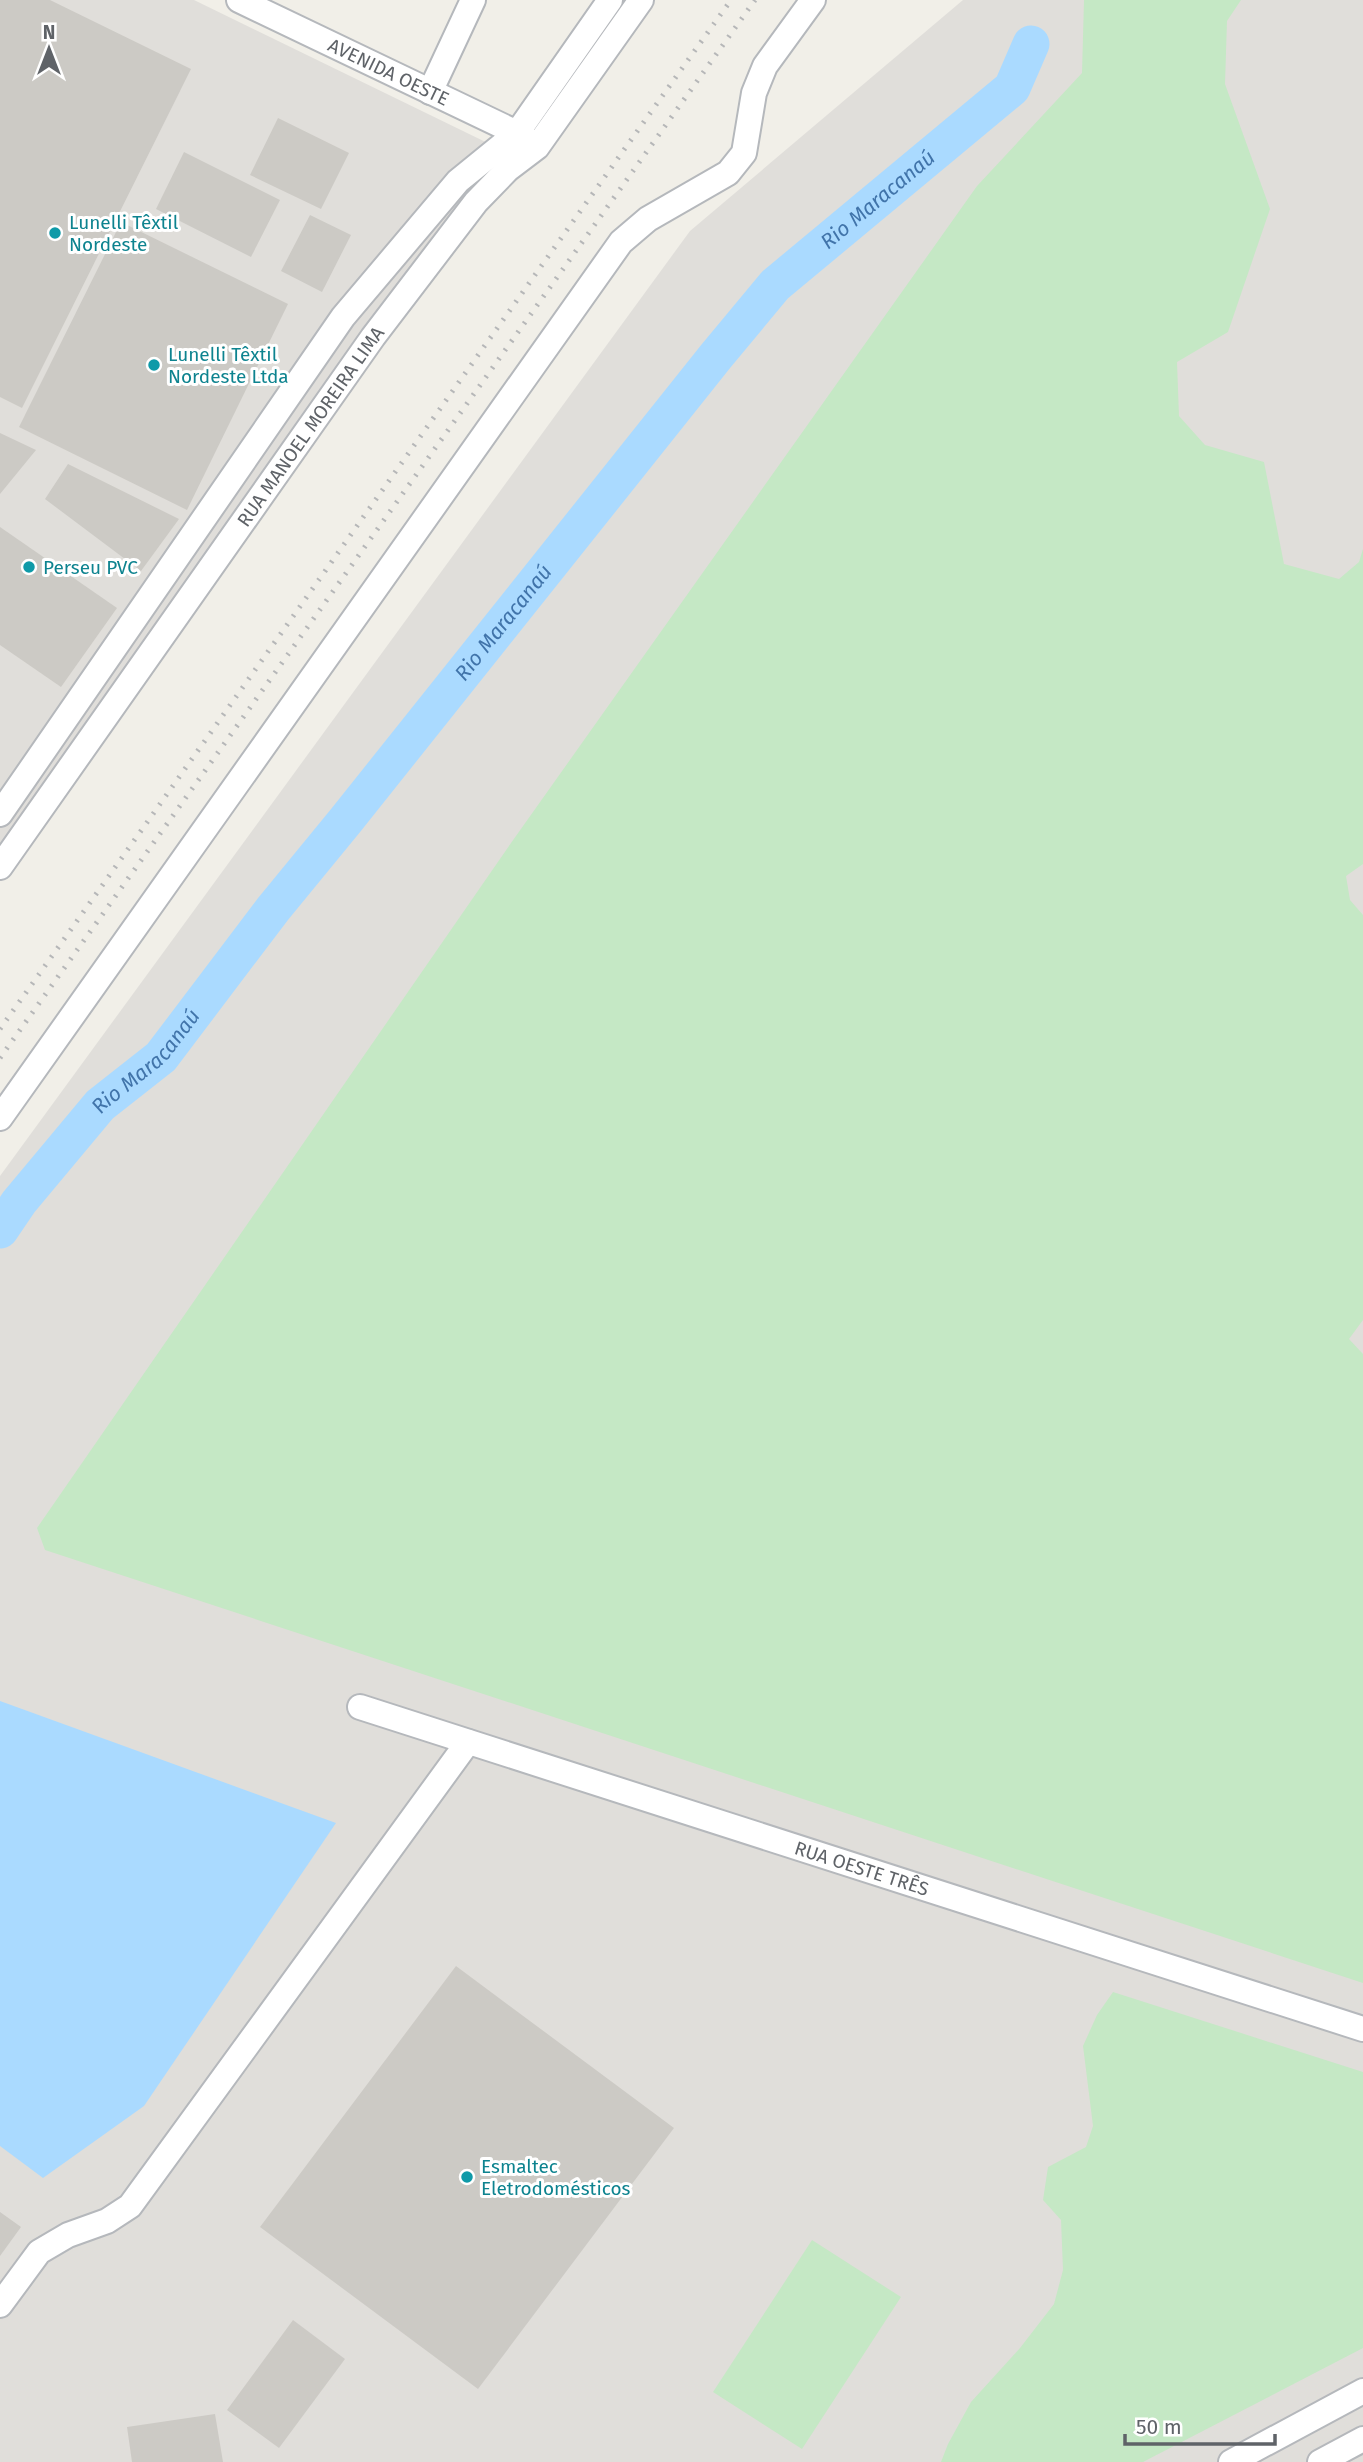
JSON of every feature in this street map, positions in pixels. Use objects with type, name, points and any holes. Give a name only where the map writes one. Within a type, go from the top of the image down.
[{"type":"street","name":"AVENIDA OESTE","points":[[239,0],[527,140]]},
{"type":"street","points":[[430,92],[473,0]]},
{"type":"street","name":"RUA MANOEL MOREIRA LIMA","points":[[0,867],[373,337],[476,202],[508,169],[610,0]]},
{"type":"street","name":"RUA MANOEL MOREIRA LIMA","points":[[0,814],[343,317],[458,181],[527,140],[640,0]]},
{"type":"street","points":[[0,1118],[621,242],[648,219],[728,173],[744,153],[754,93],[765,66],[813,0]]},
{"type":"street","points":[[343,317],[373,337]]},
{"type":"street","name":"RUA OESTE TRÊS","points":[[360,1707],[1363,2029]]},
{"type":"street","points":[[0,2305],[39,2252],[68,2235],[107,2221],[130,2206],[468,1742]]},
{"type":"street","points":[[1231,2462],[1363,2391]]},
{"type":"street","points":[[1320,2462],[1363,2439]]},
{"type":"shaded area","points":[[0,0],[194,0],[502,150],[0,851]]},
{"type":"shaded area","points":[[963,0],[1363,0],[1363,2462],[0,2462],[0,1176],[690,231]]},
{"type":"green space","points":[[1084,0],[1241,0],[1227,21],[1225,84],[1270,209],[1228,332],[1177,362],[1179,416],[1205,445],[1264,462],[1284,564],[1339,579],[1359,562],[1363,549],[1363,864],[1346,876],[1350,900],[1363,915],[1363,1320],[1349,1339],[1363,1354],[1363,1983],[45,1550],[37,1528],[511,843],[977,186],[1082,73]]},
{"type":"green space","points":[[1113,1992],[1363,2072],[1363,2348],[1143,2462],[941,2462],[971,2402],[1020,2348],[1054,2304],[1063,2270],[1061,2220],[1043,2200],[1048,2167],[1086,2147],[1093,2126],[1083,2046],[1097,2015]]},
{"type":"green space","points":[[812,2240],[901,2297],[802,2449],[713,2392]]},
{"type":"water","points":[[0,1701],[336,1823],[144,2106],[43,2178],[0,2146]]},
{"type":"building","name":"Lunelli Têxtil Nordeste","points":[[0,0],[50,0],[191,69],[22,408],[0,397]]},
{"type":"building","points":[[278,118],[349,153],[321,209],[250,175]]},
{"type":"building","name":"Lunelli Têxtil Nordeste","points":[[184,152],[280,200],[251,257],[156,209]]},
{"type":"building","points":[[310,215],[351,235],[322,292],[281,271]]},
{"type":"building","name":"Lunelli Têxtil Nordeste Ltda","points":[[121,222],[288,304],[187,510],[19,427]]},
{"type":"building","points":[[0,433],[36,450],[0,494]]},
{"type":"building","name":"Perseu PVC","points":[[68,464],[179,519],[141,571],[45,499]]},
{"type":"building","name":"Perseu PVC","points":[[0,527],[117,608],[61,687],[0,645]]},
{"type":"building","name":"Esmaltec Eletrodomésticos","points":[[456,1966],[674,2128],[478,2389],[260,2227]]},
{"type":"building","points":[[0,2212],[21,2227],[0,2256]]},
{"type":"building","points":[[293,2320],[345,2359],[279,2448],[227,2410]]},
{"type":"building","points":[[215,2414],[223,2462],[132,2462],[127,2427]]},
{"type":"waterway","name":"Rio Maracanaú","points":[[0,1230],[19,1202],[100,1105],[161,1057],[273,909],[775,285],[1012,88],[1031,44]]},
{"type":"railway","points":[[0,1029],[731,0]]},
{"type":"railway","points":[[0,1058],[755,0]]},
{"type":"place","name":"Lunelli Têxtil Nordeste","points":[[55,233]]},
{"type":"place","name":"Lunelli Têxtil Nordeste Ltda","points":[[154,365]]},
{"type":"place","name":"Perseu PVC","points":[[29,567]]},
{"type":"place","name":"Esmaltec Eletrodomésticos","points":[[467,2177]]}]
